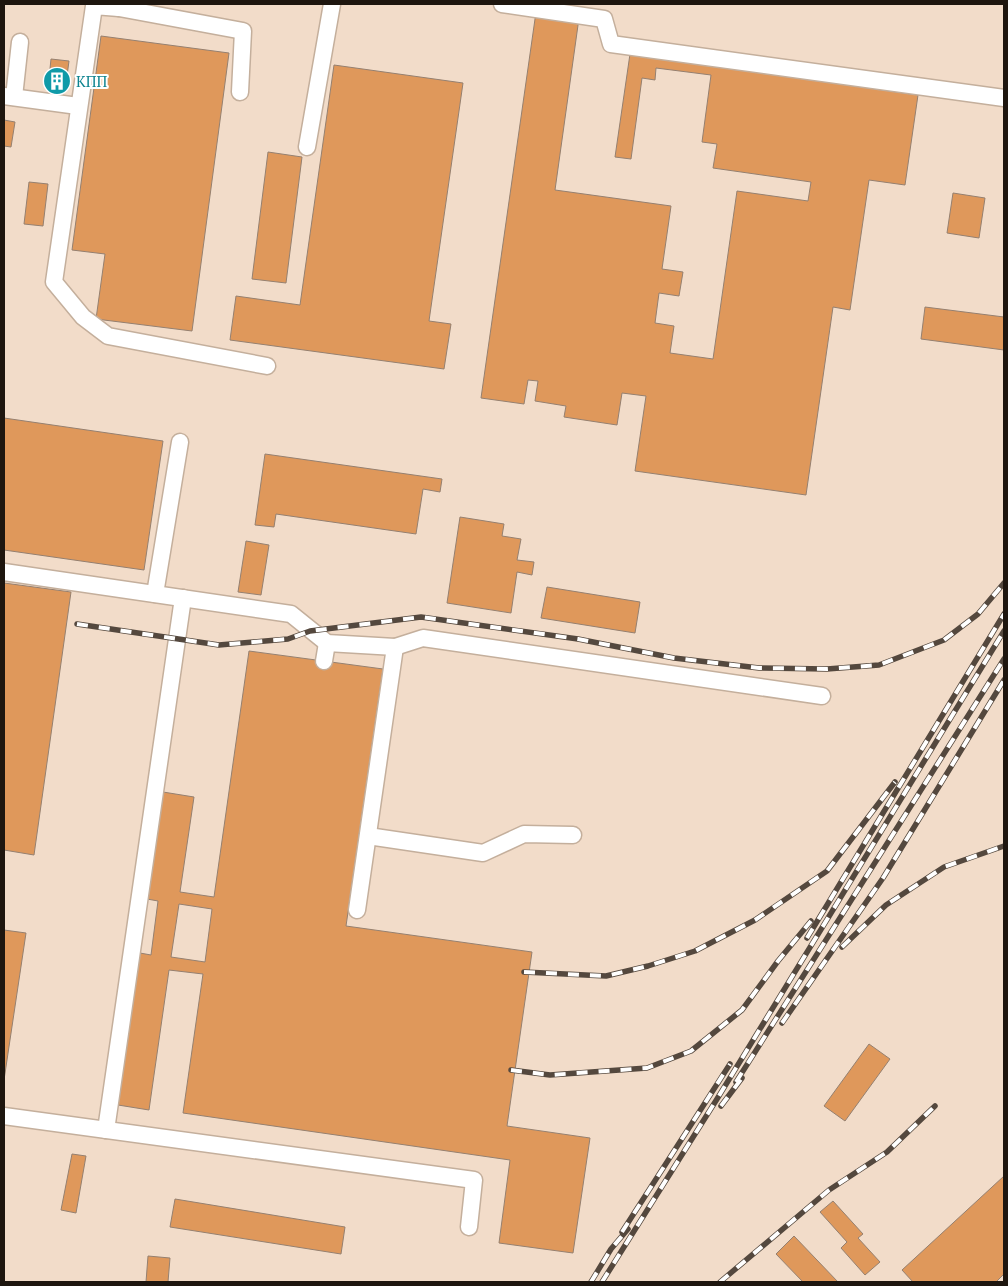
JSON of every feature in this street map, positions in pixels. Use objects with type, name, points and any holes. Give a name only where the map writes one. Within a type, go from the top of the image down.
[{"type":"street","points":[[307,147],[332,4]]},
{"type":"street","points":[[502,4],[604,19],[611,44],[1004,98]]},
{"type":"street","points":[[240,92],[243,31],[121,6],[94,6],[54,282],[83,317],[108,336],[267,366]]},
{"type":"street","points":[[20,42],[9,97],[78,106]]},
{"type":"street","points":[[155,594],[180,442]]},
{"type":"street","points":[[4,572],[292,614],[327,643],[395,647],[422,638],[822,696]]},
{"type":"street","points":[[106,1130],[183,598]]},
{"type":"street","points":[[324,661],[327,643]]},
{"type":"street","points":[[357,910],[395,647]]},
{"type":"street","points":[[368,836],[483,852],[524,834],[573,835]]},
{"type":"street","points":[[4,1116],[474,1180],[469,1227]]},
{"type":"building","points":[[536,12],[579,18],[555,190],[671,206],[662,269],[683,272],[679,296],[659,293],[655,323],[674,326],[670,353],[713,359],[737,191],[808,201],[811,182],[713,168],[717,144],[702,142],[711,75],[656,68],[655,80],[642,78],[631,159],[615,157],[630,54],[918,95],[905,185],[869,180],[850,310],[833,307],[806,495],[635,471],[646,396],[622,393],[617,425],[564,417],[566,406],[535,401],[538,381],[528,380],[524,404],[481,398]]},
{"type":"building","points":[[101,36],[229,53],[192,331],[96,319],[105,254],[72,250]]},
{"type":"building","name":"КПП","points":[[51,59],[69,61],[65,91],[48,88]]},
{"type":"building","points":[[334,65],[463,83],[429,321],[451,324],[444,369],[230,340],[236,296],[300,305]]},
{"type":"building","points":[[4,120],[15,122],[11,147],[4,146]]},
{"type":"building","points":[[268,152],[302,157],[286,283],[252,279]]},
{"type":"building","points":[[29,182],[48,184],[43,226],[24,224]]},
{"type":"building","points":[[953,193],[985,198],[979,238],[947,233]]},
{"type":"building","points":[[925,307],[1004,317],[1004,350],[921,339]]},
{"type":"building","points":[[4,418],[163,441],[144,570],[4,550]]},
{"type":"building","points":[[265,454],[442,479],[440,492],[423,489],[416,534],[276,514],[274,527],[255,525]]},
{"type":"building","points":[[460,517],[504,524],[502,536],[521,539],[517,560],[534,562],[532,575],[517,572],[511,613],[447,603]]},
{"type":"building","points":[[246,541],[269,545],[261,595],[238,592]]},
{"type":"building","points":[[4,583],[71,592],[34,855],[4,850]]},
{"type":"building","points":[[547,587],[640,602],[635,633],[541,618]]},
{"type":"building","points":[[249,651],[383,669],[346,926],[532,952],[507,1126],[590,1138],[573,1253],[499,1243],[510,1160],[183,1113],[203,974],[169,970],[149,1110],[118,1105],[140,953],[151,955],[158,901],[147,899],[163,792],[194,797],[180,892],[214,897]],"holes":[[[179,904],[212,909],[205,962],[171,957]]]},
{"type":"building","points":[[4,930],[26,933],[4,1080]]},
{"type":"building","points":[[869,1044],[890,1059],[845,1121],[824,1106]]},
{"type":"building","points":[[72,1154],[86,1156],[76,1213],[61,1210]]},
{"type":"building","points":[[1004,1176],[1004,1274],[996,1282],[913,1282],[902,1270]]},
{"type":"building","points":[[175,1199],[345,1227],[341,1254],[170,1227]]},
{"type":"building","points":[[833,1201],[863,1234],[858,1238],[880,1262],[865,1275],[841,1248],[847,1242],[820,1212]]},
{"type":"building","points":[[794,1236],[838,1282],[803,1282],[776,1254]]},
{"type":"building","points":[[148,1256],[170,1258],[168,1282],[146,1282]]},
{"type":"railway","points":[[77,624],[219,645],[288,639],[310,631],[421,617],[578,639],[674,658],[759,668],[827,669],[879,665],[944,640],[978,614],[1004,583]]},
{"type":"railway","points":[[807,938],[1004,614]]},
{"type":"railway","points":[[602,1282],[717,1099],[1004,631]]},
{"type":"railway","points":[[736,1082],[1004,659]]},
{"type":"railway","points":[[782,1023],[883,878],[1004,680]]},
{"type":"railway","points":[[524,972],[606,976],[648,966],[695,951],[755,920],[827,871],[895,782]]},
{"type":"railway","points":[[842,947],[886,905],[944,867],[1004,846]]},
{"type":"railway","points":[[511,1070],[550,1075],[647,1068],[691,1051],[742,1010],[778,961],[811,921]]},
{"type":"railway","points":[[622,1232],[730,1064]]},
{"type":"railway","points":[[721,1106],[742,1078]]},
{"type":"railway","points":[[720,1282],[829,1190],[887,1152],[935,1106]]},
{"type":"railway","points":[[591,1282],[611,1249],[628,1229]]},
{"type":"place","name":"КПП","points":[[57,81]]}]
